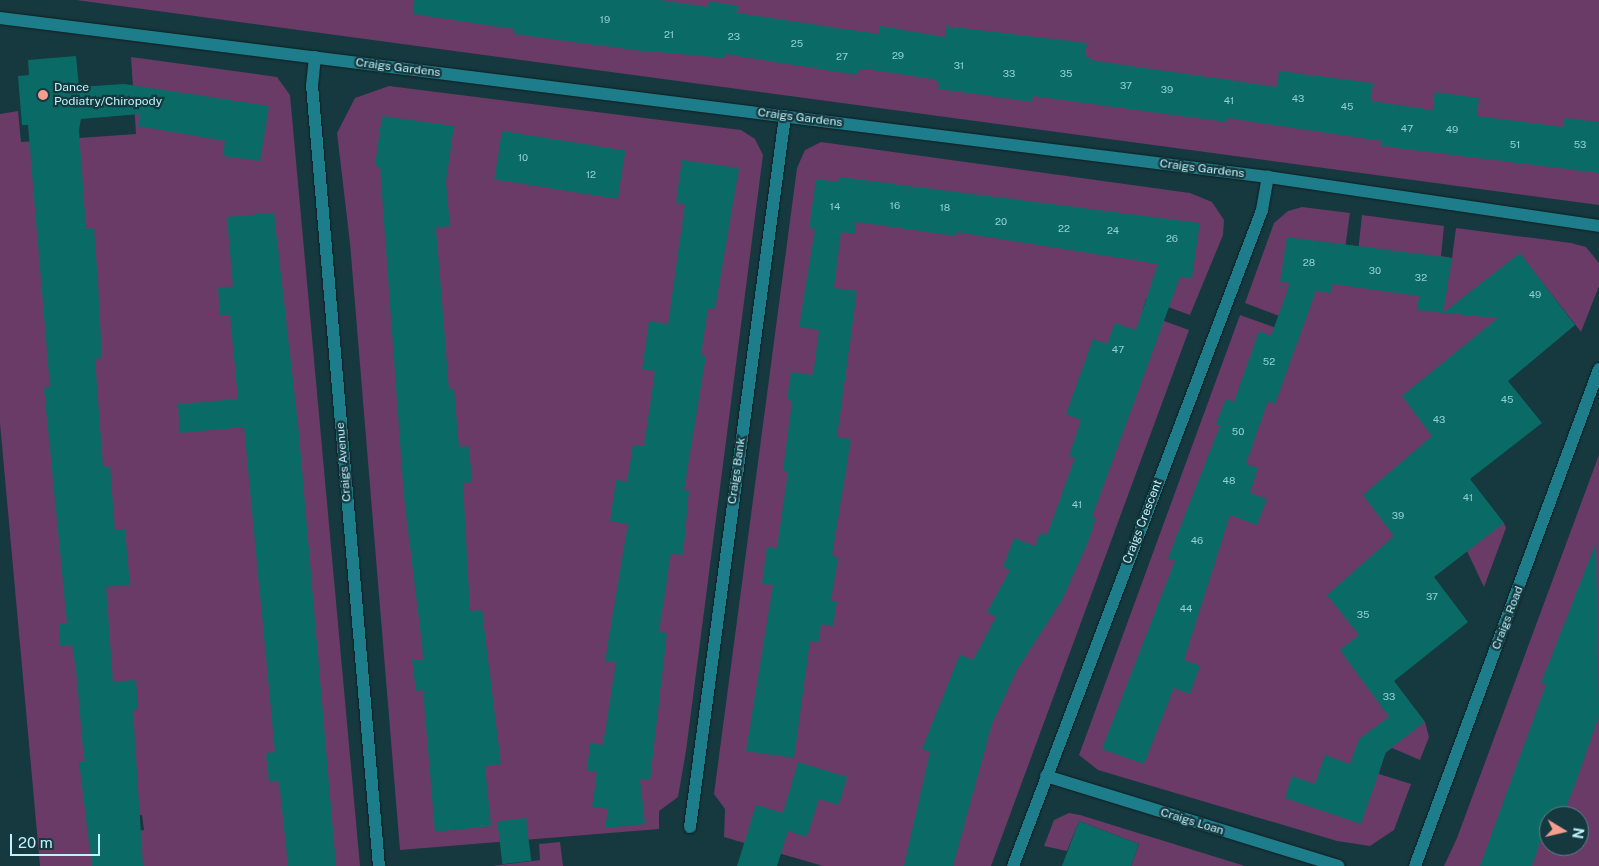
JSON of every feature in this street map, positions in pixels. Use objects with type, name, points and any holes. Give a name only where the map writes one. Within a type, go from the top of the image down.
[{"type":"street","name":"Craigs Gardens","points":[[0,18],[1268,177],[1599,226]]},
{"type":"street","name":"Craigs Avenue","points":[[315,57],[312,85],[379,866]]},
{"type":"street","name":"Craigs Bank","points":[[690,826],[785,116]]},
{"type":"street","name":"Craigs Crescent","points":[[1013,866],[1262,210],[1268,177]]},
{"type":"street","name":"Craigs Road","points":[[1415,866],[1599,369]]},
{"type":"street","name":"Craigs Loan","points":[[1046,776],[1338,866]]},
{"type":"shaded area","points":[[76,0],[1599,0],[1599,205]]},
{"type":"shaded area","points":[[131,57],[277,77],[290,95],[360,866],[143,866],[135,831],[144,830],[142,815],[118,817],[92,866],[40,866],[0,423],[0,114],[18,111],[21,142],[136,134]]},
{"type":"shaded area","points":[[389,86],[741,130],[755,139],[763,155],[686,751],[678,797],[659,811],[659,829],[400,850],[350,243],[337,133],[355,98]]},
{"type":"shaded area","points":[[821,142],[1190,193],[1212,202],[1224,220],[1223,235],[1190,315],[1146,299],[1142,313],[1189,330],[991,866],[823,866],[724,837],[725,809],[714,794],[797,168],[805,150]]},
{"type":"shaded area","points":[[1302,207],[1350,213],[1340,284],[1358,252],[1362,215],[1444,226],[1441,256],[1452,258],[1456,228],[1571,243],[1586,247],[1599,263],[1599,286],[1581,332],[1520,254],[1539,320],[1436,478],[1504,523],[1506,528],[1484,587],[1467,551],[1427,548],[1378,661],[1425,722],[1429,737],[1420,760],[1392,748],[1384,754],[1379,774],[1411,784],[1394,830],[1370,846],[1337,841],[1098,770],[1079,755],[1240,315],[1299,336],[1303,325],[1245,303],[1274,223],[1288,211]]},
{"type":"shaded area","points":[[1599,455],[1599,866],[1444,866],[1457,838]]},
{"type":"shaded area","points":[[1069,813],[1245,866],[1131,866],[1139,844],[1079,821],[1067,851],[1044,846],[1054,820]]},
{"type":"shaded area","points":[[560,842],[563,866],[492,866],[540,860],[539,844]]},
{"type":"building","points":[[414,0],[659,0],[708,7],[709,1],[739,6],[737,13],[879,34],[880,26],[945,37],[946,26],[1087,43],[1085,56],[1095,61],[1277,87],[1279,71],[1373,83],[1371,101],[1433,110],[1435,92],[1479,98],[1477,116],[1563,127],[1565,118],[1599,122],[1599,173],[1381,146],[1382,141],[1227,118],[1226,122],[1033,96],[1032,102],[938,89],[939,82],[932,79],[866,69],[858,70],[857,75],[725,54],[725,58],[634,50],[514,34],[514,29],[413,14]]},
{"type":"building","points":[[76,56],[79,87],[124,84],[269,106],[260,161],[223,156],[225,141],[138,126],[140,114],[81,119],[79,130],[86,229],[94,228],[98,282],[102,358],[95,359],[103,467],[110,466],[115,530],[125,529],[130,585],[106,587],[113,682],[136,680],[138,710],[133,710],[143,866],[92,866],[79,761],[84,761],[76,668],[72,645],[60,646],[59,624],[67,623],[44,388],[50,387],[28,125],[22,125],[18,76],[29,75],[28,60]]},
{"type":"building","points":[[382,116],[454,126],[446,182],[450,226],[436,228],[449,389],[454,389],[459,447],[469,446],[472,482],[463,483],[470,611],[482,610],[501,764],[485,766],[491,826],[435,832],[423,690],[416,691],[412,660],[423,660],[422,644],[404,497],[380,167],[375,166]]},
{"type":"building","points":[[502,131],[625,151],[618,199],[494,179]]},
{"type":"building","points":[[682,160],[739,168],[715,309],[708,308],[701,355],[706,356],[684,490],[689,491],[683,555],[671,553],[659,632],[667,633],[650,780],[640,779],[645,824],[605,828],[608,809],[592,807],[597,772],[587,771],[590,743],[603,745],[616,662],[605,661],[628,524],[610,521],[616,480],[627,482],[633,445],[644,446],[655,371],[642,369],[649,321],[668,324],[685,204],[676,203]]},
{"type":"building","points":[[839,177],[1200,223],[1192,278],[1180,277],[1092,517],[1096,518],[1088,542],[1062,600],[1017,670],[992,724],[953,866],[904,866],[930,752],[922,749],[960,654],[973,660],[996,617],[987,612],[1010,570],[1003,567],[1014,538],[1035,546],[1040,533],[1047,535],[1075,458],[1069,456],[1081,420],[1066,414],[1093,339],[1107,344],[1115,323],[1136,330],[1158,264],[957,232],[956,236],[856,222],[854,234],[841,232],[834,288],[857,291],[837,437],[851,439],[832,556],[838,557],[831,601],[837,601],[833,626],[821,624],[819,642],[810,641],[794,758],[746,751],[773,585],[762,584],[767,547],[777,548],[788,472],[783,471],[792,401],[787,400],[791,372],[813,375],[819,330],[799,327],[815,229],[809,228],[816,179],[838,182]]},
{"type":"building","points":[[274,213],[299,434],[336,866],[288,866],[279,781],[269,782],[266,753],[275,752],[244,427],[180,433],[178,404],[238,399],[230,315],[220,315],[218,288],[233,286],[227,217]]},
{"type":"building","points":[[1287,237],[1452,258],[1443,313],[1417,310],[1419,296],[1332,284],[1331,293],[1316,291],[1275,404],[1268,401],[1246,464],[1258,468],[1250,493],[1267,499],[1257,525],[1230,515],[1184,660],[1200,666],[1190,694],[1174,688],[1144,764],[1102,749],[1175,561],[1168,558],[1220,426],[1216,424],[1226,399],[1234,402],[1259,331],[1271,336],[1290,283],[1280,282]]},
{"type":"building","points":[[1520,253],[1575,325],[1508,381],[1542,423],[1470,479],[1504,523],[1434,577],[1468,622],[1394,681],[1425,722],[1386,752],[1361,824],[1285,798],[1292,776],[1315,784],[1325,755],[1350,764],[1359,739],[1389,717],[1340,650],[1359,635],[1327,595],[1394,536],[1363,495],[1432,436],[1402,396],[1498,318],[1443,313]]},
{"type":"building","points":[[1596,543],[1599,716],[1576,782],[1567,806],[1539,806],[1539,846],[1532,866],[1480,866],[1546,685],[1541,683]]},
{"type":"building","points":[[798,762],[847,777],[839,805],[819,799],[807,837],[788,831],[777,866],[737,866],[756,805],[783,813]]},
{"type":"building","points":[[526,818],[531,861],[502,864],[497,822]]},
{"type":"building","points":[[1079,821],[1139,844],[1131,866],[1062,866]]},
{"type":"place","name":"Dance Podiatry/Chiropody","points":[[43,95]]}]
